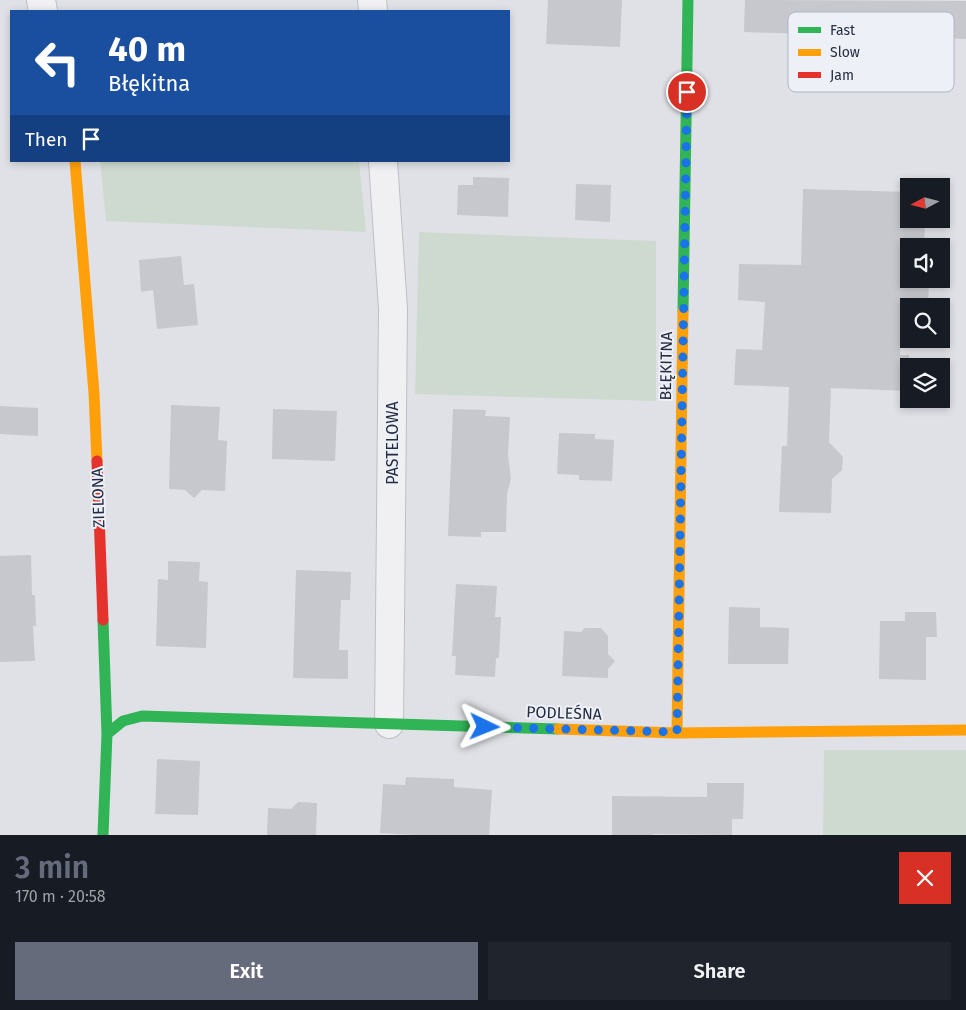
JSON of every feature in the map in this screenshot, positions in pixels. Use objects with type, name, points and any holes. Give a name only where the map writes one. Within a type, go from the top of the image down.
[{"type":"street","name":"BŁĘKITNA","points":[[677,732],[688,0]]},
{"type":"street","name":"ZIELONA","points":[[75,162],[94,393],[107,734],[103,835]]},
{"type":"street","name":"PASTELOWA","points":[[383,162],[393,309],[389,724]]},
{"type":"street","name":"PODLEŚNA","points":[[107,734],[119,722],[142,716],[677,732],[966,730]]},
{"type":"shaded area","points":[[100,162],[359,162],[366,232],[106,221]]},
{"type":"shaded area","points":[[419,232],[656,241],[656,401],[415,394]]},
{"type":"shaded area","points":[[824,750],[966,750],[966,835],[823,835]]},
{"type":"building","points":[[548,0],[622,0],[620,47],[546,44]]},
{"type":"building","points":[[745,0],[966,1],[966,39],[954,39],[954,12],[788,12],[788,33],[744,32]]},
{"type":"building","points":[[473,177],[509,178],[508,217],[457,215],[458,185],[473,185]]},
{"type":"building","points":[[576,184],[611,185],[610,222],[575,220]]},
{"type":"building","points":[[803,189],[900,192],[900,228],[925,228],[924,238],[900,238],[900,288],[929,288],[928,298],[900,298],[900,355],[909,355],[909,358],[900,358],[900,391],[831,388],[829,442],[843,457],[842,470],[832,479],[831,513],[779,512],[782,446],[787,446],[789,387],[734,385],[736,349],[762,350],[765,302],[738,300],[739,264],[801,265]]},
{"type":"building","points":[[181,256],[184,285],[194,284],[198,325],[157,329],[153,290],[141,292],[139,260]]},
{"type":"building","points":[[171,405],[220,407],[218,440],[227,441],[225,491],[202,490],[194,498],[185,490],[169,489]]},
{"type":"building","points":[[0,406],[38,408],[38,436],[0,434]]},
{"type":"building","points":[[273,409],[337,411],[335,461],[272,459]]},
{"type":"building","points":[[453,409],[486,410],[485,416],[510,417],[508,455],[511,479],[507,494],[506,532],[481,532],[481,537],[448,536]]},
{"type":"building","points":[[559,433],[595,434],[595,439],[614,440],[612,481],[579,480],[579,475],[557,474]]},
{"type":"building","points":[[31,555],[32,595],[35,595],[36,626],[33,626],[35,661],[0,662],[0,556]]},
{"type":"building","points":[[168,561],[200,562],[199,581],[208,582],[206,648],[156,646],[158,579],[168,580]]},
{"type":"building","points":[[296,570],[351,572],[350,600],[341,600],[339,650],[348,650],[348,679],[293,678]]},
{"type":"building","points":[[456,584],[497,586],[495,617],[501,617],[499,658],[496,658],[495,677],[455,675],[456,656],[452,656]]},
{"type":"building","points":[[729,607],[760,608],[760,627],[789,628],[788,664],[728,664]]},
{"type":"building","points":[[905,612],[936,612],[937,637],[926,637],[926,680],[879,679],[880,621],[905,621]]},
{"type":"building","points":[[585,628],[601,628],[608,636],[608,654],[615,661],[608,669],[608,678],[562,676],[564,631],[581,632]]},
{"type":"building","points":[[157,759],[200,761],[198,815],[155,814]]},
{"type":"building","points":[[406,777],[454,779],[454,787],[492,790],[489,835],[380,833],[383,784],[405,785]]},
{"type":"building","points":[[707,783],[744,783],[743,819],[732,819],[732,835],[612,835],[612,796],[707,797]]},
{"type":"building","points":[[298,802],[317,803],[316,835],[267,835],[268,808],[291,809]]},
{"type":"traffic: fast","points":[[683,311],[688,0]]},
{"type":"traffic: fast","points":[[103,620],[107,734],[103,835]]},
{"type":"traffic: fast","points":[[107,734],[123,721],[142,716],[558,729]]},
{"type":"traffic: slow","points":[[75,162],[94,393],[97,461]]},
{"type":"traffic: slow","points":[[677,733],[683,311]]},
{"type":"traffic: slow","points":[[558,729],[677,733],[966,730]]},
{"type":"traffic: jam","points":[[97,461],[103,620]]},
{"type":"route","points":[[485,727],[677,732],[687,92]]}]
